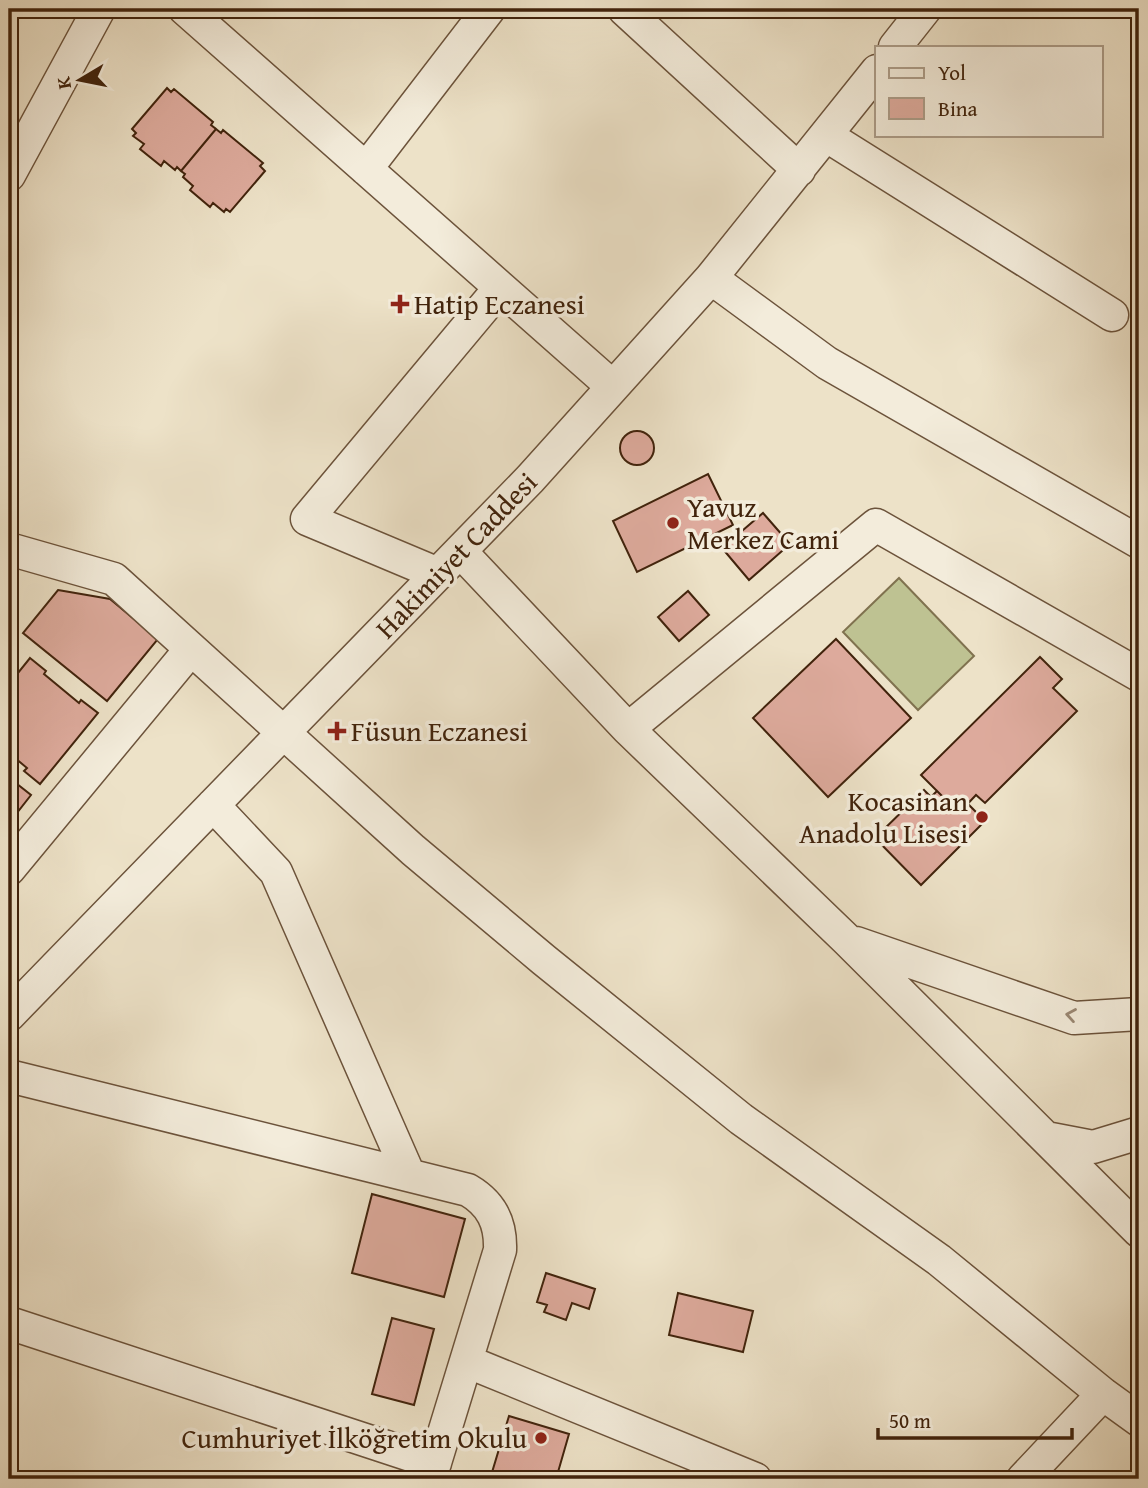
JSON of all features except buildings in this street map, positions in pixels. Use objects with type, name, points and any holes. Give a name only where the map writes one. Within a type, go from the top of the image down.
[{"type":"street","points":[[185,9],[613,387]]},
{"type":"street","points":[[366,169],[489,9]]},
{"type":"street","points":[[624,9],[799,170]]},
{"type":"street","points":[[896,46],[925,9]]},
{"type":"street","points":[[9,175],[89,12]]},
{"type":"street","name":"Hakimiyet Caddesi","points":[[9,1015],[530,479],[711,278],[875,74]]},
{"type":"street","points":[[827,136],[1112,315]]},
{"type":"street","points":[[711,278],[827,363],[1139,541]]},
{"type":"street","points":[[438,574],[307,519],[500,288]]},
{"type":"street","points":[[628,729],[877,525],[1139,675]]},
{"type":"street","points":[[9,549],[114,579],[413,850],[575,985],[741,1119],[939,1260],[1103,1395],[1139,1420]]},
{"type":"street","points":[[460,551],[628,729],[846,940],[1139,1231]]},
{"type":"street","points":[[9,869],[191,649]]},
{"type":"street","points":[[213,805],[275,872],[409,1175]]},
{"type":"street","points":[[846,940],[1074,1018],[1139,1014]]},
{"type":"street","points":[[9,1076],[468,1191],[487,1204],[499,1225],[500,1250],[433,1471],[9,1323]]},
{"type":"street","points":[[1046,1138],[1093,1147],[1139,1133]]},
{"type":"street","points":[[466,1361],[755,1479]]},
{"type":"street","points":[[1023,1479],[1103,1395]]},
{"type":"green space","points":[[899,578],[974,656],[918,710],[843,632]]},
{"type":"place","name":"Hatip Eczanesi","points":[[400,304]]},
{"type":"place","name":"Yavuz Merkez Cami","points":[[673,523]]},
{"type":"place","name":"Füsun Eczanesi","points":[[337,731]]},
{"type":"place","name":"Kocasinan Anadolu Lisesi","points":[[982,817]]},
{"type":"place","name":"Cumhuriyet İlköğretim Okulu","points":[[541,1438]]}]
